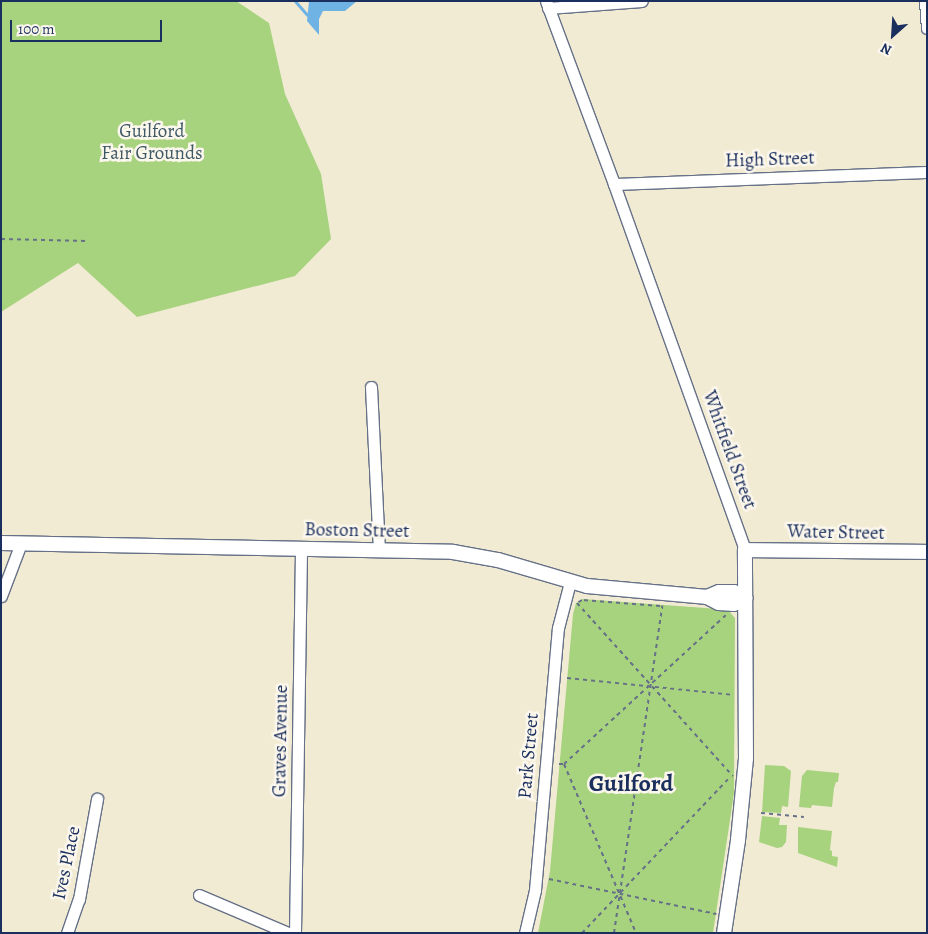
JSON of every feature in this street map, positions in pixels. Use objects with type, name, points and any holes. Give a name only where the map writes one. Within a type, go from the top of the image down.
[{"type":"main road","name":"Boston Street","points":[[1,543],[379,550],[474,555],[570,582],[620,590],[707,597],[719,592],[734,592],[745,598]]},
{"type":"main road","name":"Water Street","points":[[745,550],[927,552]]},
{"type":"main road","name":"Whitfield Street","points":[[724,933],[738,840],[746,758],[745,550]]},
{"type":"street","points":[[547,4],[642,1]]},
{"type":"street","points":[[924,1],[927,28]]},
{"type":"street","name":"Whitfield Street","points":[[547,4],[614,184],[745,550]]},
{"type":"street","name":"High Street","points":[[614,184],[927,172]]},
{"type":"street","points":[[371,387],[379,550]]},
{"type":"street","points":[[1,596],[21,543]]},
{"type":"street","name":"Graves Avenue","points":[[295,933],[301,549]]},
{"type":"street","name":"Park Street","points":[[525,933],[535,890],[558,628],[570,582]]},
{"type":"street","name":"Ives Place","points":[[67,933],[79,899],[97,799]]},
{"type":"street","points":[[199,895],[288,933]]},
{"type":"path","points":[[1,239],[87,241]]},
{"type":"path","points":[[670,606],[582,600],[577,603],[731,776]]},
{"type":"path","points":[[614,933],[662,606]]},
{"type":"path","points":[[559,764],[564,764],[730,612],[726,610]]},
{"type":"path","points":[[567,678],[735,695]]},
{"type":"path","points":[[564,764],[636,933]]},
{"type":"path","points":[[582,933],[731,776],[735,776]]},
{"type":"path","points":[[760,814],[804,817]]},
{"type":"path","points":[[549,879],[716,914]]},
{"type":"green space","name":"Guilford Fair Grounds","points":[[1,1],[236,1],[269,23],[285,94],[321,174],[331,239],[295,276],[137,317],[78,263],[1,312]]},
{"type":"green space","points":[[583,599],[728,610],[735,618],[734,793],[713,933],[538,933],[550,871],[573,614],[576,603]]},
{"type":"green space","points":[[765,765],[784,766],[791,771],[788,807],[782,806],[781,813],[762,812]]},
{"type":"green space","points":[[807,770],[839,773],[838,782],[836,782],[834,788],[832,807],[812,805],[811,808],[799,807],[802,776]]},
{"type":"green space","points":[[762,816],[780,818],[779,825],[787,825],[786,842],[782,847],[777,848],[759,842]]},
{"type":"green space","points":[[798,827],[832,831],[830,850],[832,851],[832,856],[838,857],[837,867],[798,853]]},
{"type":"water","points":[[309,1],[357,1],[345,11],[323,11],[319,19],[319,35],[307,21]]},
{"type":"waterway","points":[[295,1],[307,15]]},
{"type":"district","name":"Guilford","points":[[631,784]]}]
